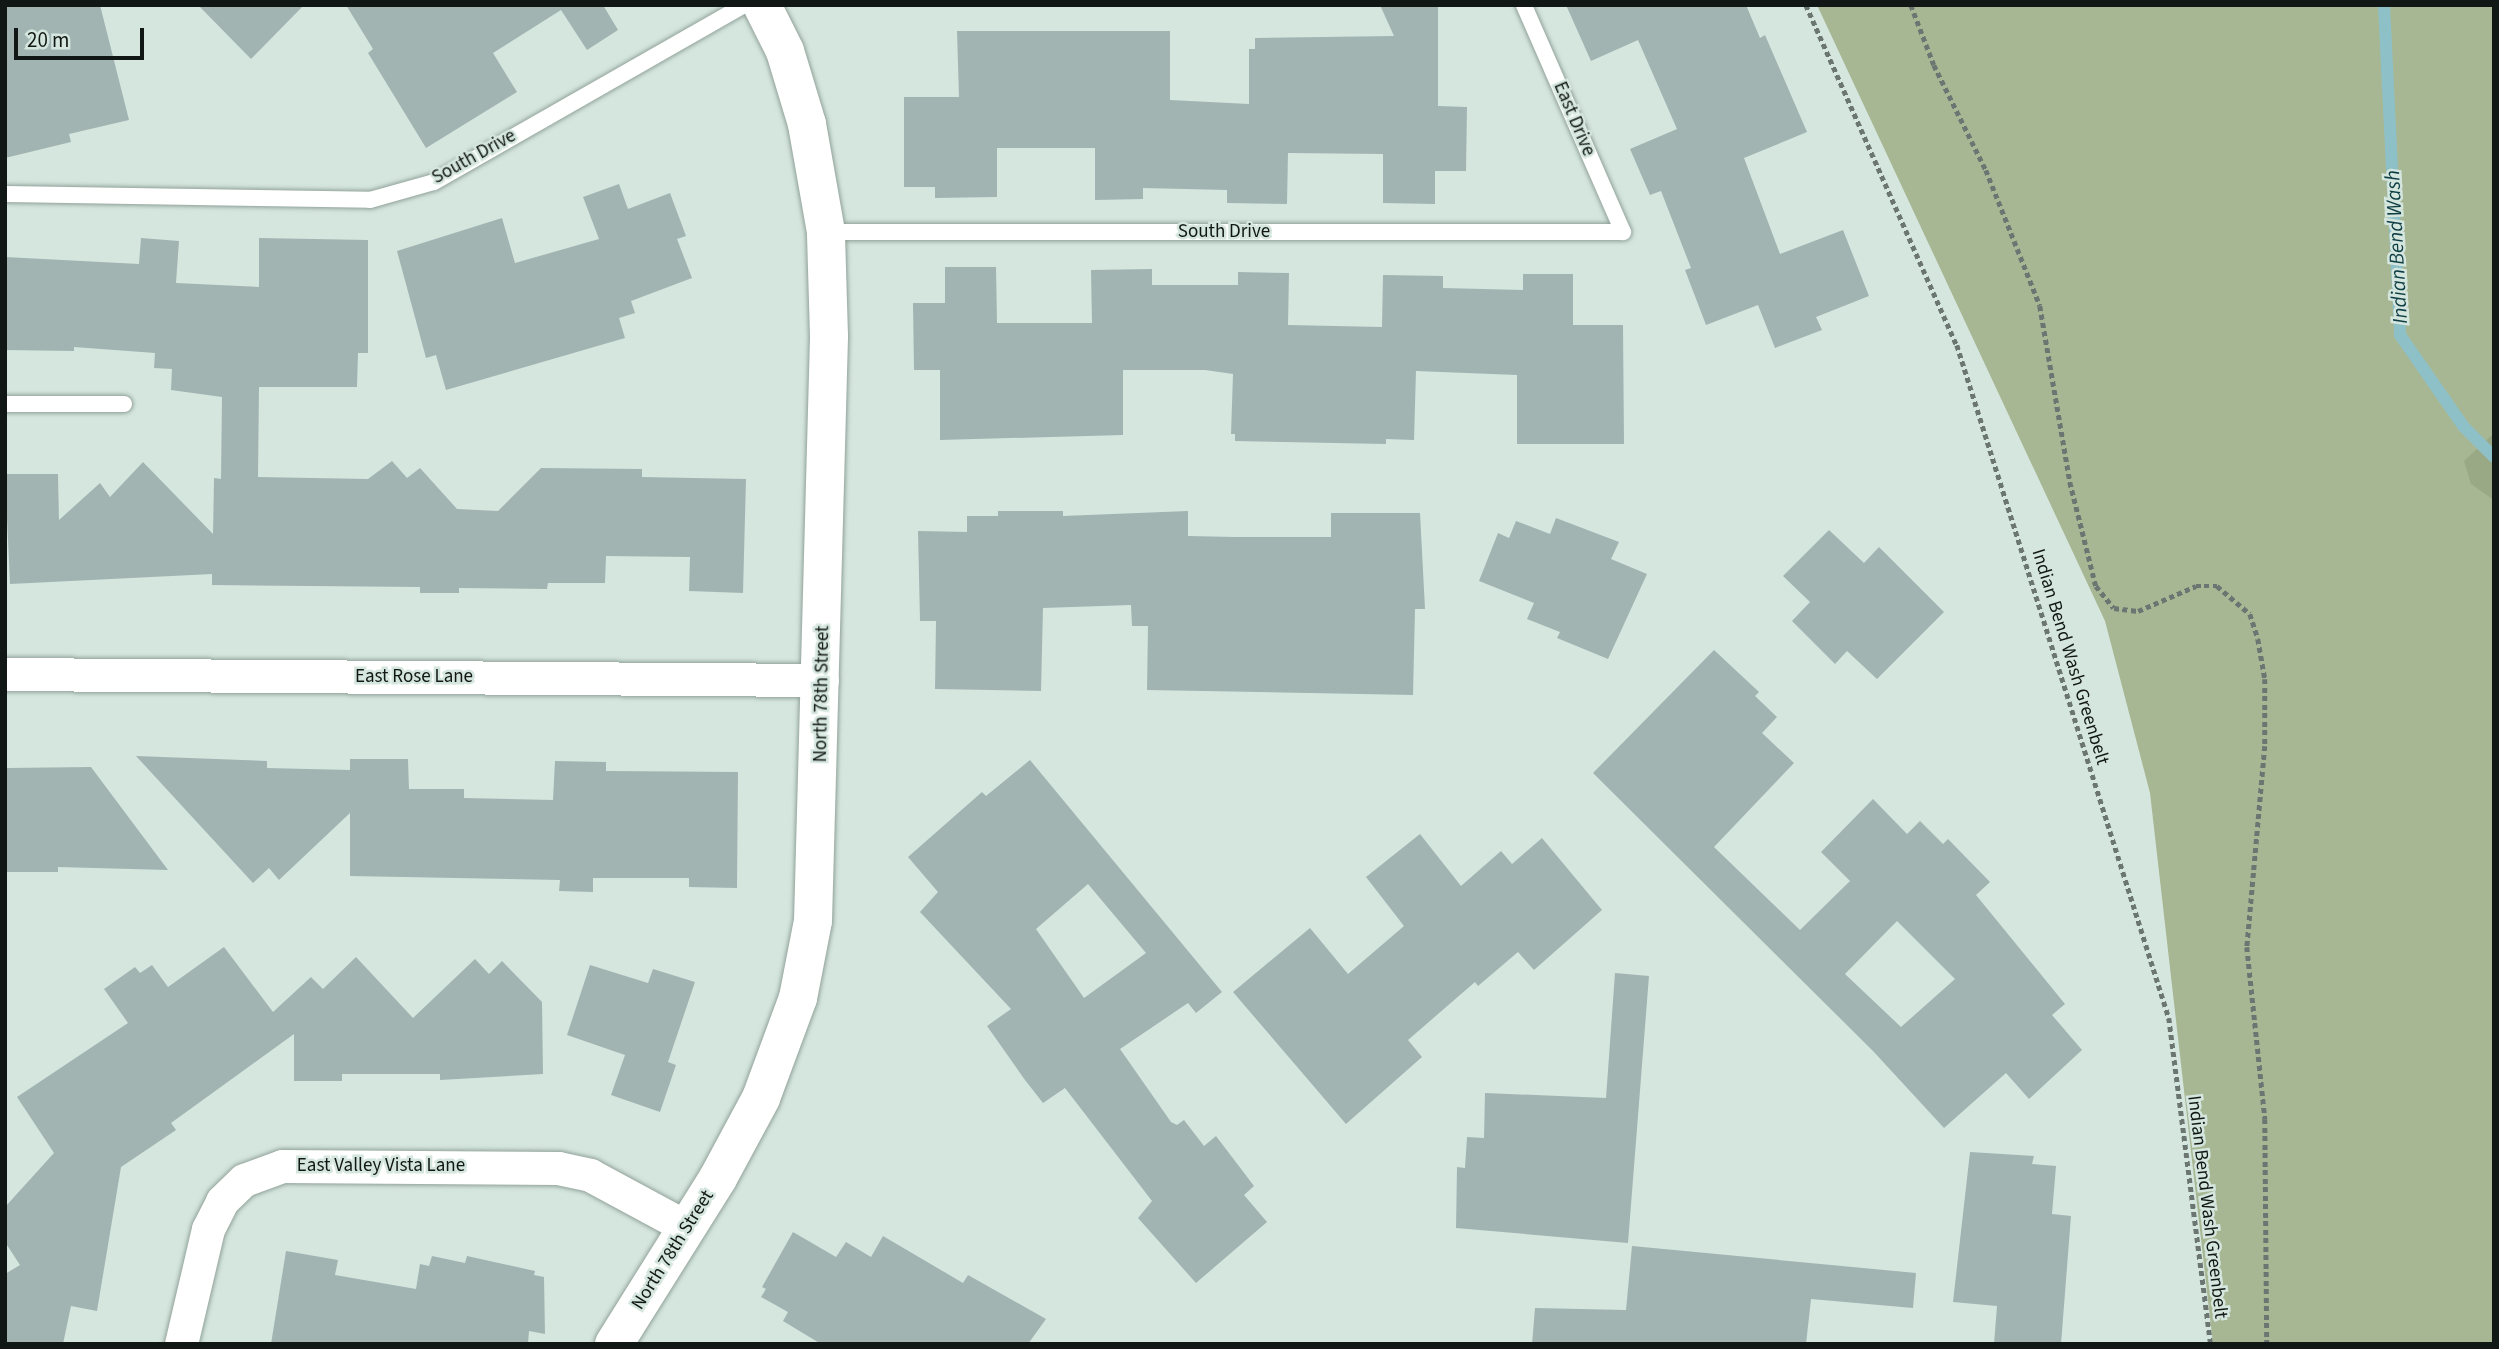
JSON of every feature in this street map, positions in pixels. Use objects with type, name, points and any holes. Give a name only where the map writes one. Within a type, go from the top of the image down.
[{"type":"street","name":"North 78th Street","points":[[614,1344],[718,1178],[761,1098],[798,998],[813,921],[830,336],[826,232],[807,124],[785,51],[762,5]]},
{"type":"street","name":"East Rose Lane","points":[[5,674],[822,680]]},
{"type":"street","name":"East Valley Vista Lane","points":[[181,1344],[208,1229],[222,1200],[244,1180],[282,1166],[558,1168],[590,1175],[686,1227]]},
{"type":"lane","name":"South Drive","points":[[5,194],[370,200],[434,182],[744,5]]},
{"type":"lane","name":"East Drive","points":[[1524,5],[1623,232]]},
{"type":"lane","name":"South Drive","points":[[826,232],[1623,232]]},
{"type":"lane","points":[[5,404],[124,404]]},
{"type":"path","name":"Indian Bend Wash Greenbelt","points":[[1806,5],[1957,345],[2169,1017],[2211,1344]]},
{"type":"path","points":[[1911,5],[1934,65],[1986,170],[2037,296],[2070,482],[2096,586],[2115,608],[2138,611],[2196,586],[2217,586],[2250,614],[2258,639],[2265,679],[2265,746],[2247,947],[2265,1119],[2267,1344]]},
{"type":"green space","points":[[1817,5],[2494,5],[2494,1344],[2213,1344],[2150,793],[2105,621]]},
{"type":"green space","points":[[2494,433],[2494,500],[2471,484],[2464,461]]},
{"type":"building","points":[[5,5],[100,5],[129,120],[69,134],[71,142],[5,158]]},
{"type":"building","points":[[198,5],[304,5],[251,59]]},
{"type":"building","points":[[346,5],[603,5],[618,30],[587,50],[561,10],[493,53],[517,92],[426,148],[368,53],[373,49]]},
{"type":"building","points":[[1380,5],[1438,5],[1438,106],[1467,107],[1466,171],[1435,171],[1435,204],[1383,203],[1383,154],[1288,153],[1287,204],[1227,203],[1227,190],[1143,188],[1143,199],[1095,200],[1095,148],[997,148],[997,197],[935,198],[935,187],[904,187],[904,97],[959,97],[957,31],[1170,31],[1170,100],[1249,104],[1249,49],[1255,49],[1255,38],[1394,36]]},
{"type":"building","points":[[1566,5],[1746,5],[1760,38],[1765,35],[1807,132],[1744,158],[1780,254],[1843,230],[1869,296],[1816,317],[1822,330],[1775,348],[1758,305],[1706,325],[1685,270],[1691,268],[1661,191],[1650,195],[1630,149],[1677,129],[1638,40],[1591,61]]},
{"type":"building","points":[[619,184],[628,209],[670,193],[686,236],[677,239],[692,278],[631,301],[635,313],[619,318],[625,338],[446,390],[436,355],[426,358],[397,251],[502,218],[515,263],[599,239],[583,197]]},
{"type":"building","points":[[141,238],[179,241],[176,283],[259,287],[259,238],[368,240],[368,353],[358,353],[357,387],[259,387],[258,477],[368,479],[392,461],[407,478],[420,468],[457,509],[498,511],[541,468],[642,469],[642,477],[746,479],[743,593],[689,591],[690,557],[606,556],[605,583],[548,583],[547,589],[459,588],[459,593],[420,593],[420,587],[212,585],[212,574],[10,584],[5,474],[58,474],[59,520],[100,483],[110,497],[143,462],[213,534],[214,478],[221,479],[222,397],[171,390],[172,369],[154,368],[155,353],[74,347],[74,351],[5,350],[5,257],[139,264]]},
{"type":"building","points":[[945,267],[996,267],[997,323],[1092,323],[1091,270],[1152,269],[1152,285],[1238,285],[1238,272],[1289,273],[1288,325],[1382,327],[1383,275],[1443,276],[1443,288],[1523,290],[1523,274],[1573,274],[1573,325],[1623,325],[1624,444],[1517,444],[1517,375],[1416,371],[1414,440],[1386,439],[1386,444],[1235,441],[1235,434],[1231,434],[1233,374],[1205,370],[1123,370],[1123,435],[940,440],[940,370],[914,370],[913,303],[945,303]]},
{"type":"building","points":[[998,511],[1063,511],[1063,516],[1188,511],[1188,536],[1235,537],[1331,537],[1331,513],[1420,513],[1425,609],[1415,609],[1413,695],[1147,690],[1148,626],[1132,626],[1131,605],[1043,608],[1041,691],[935,689],[936,621],[920,621],[918,531],[967,532],[967,516],[998,516]]},
{"type":"building","points":[[1556,518],[1619,542],[1611,559],[1647,574],[1608,659],[1557,638],[1560,632],[1527,619],[1534,603],[1479,581],[1498,533],[1509,538],[1516,521],[1550,534]]},
{"type":"building","points":[[1829,530],[1864,563],[1879,547],[1944,612],[1877,679],[1847,651],[1835,664],[1792,621],[1810,602],[1783,576]]},
{"type":"building","points":[[1714,650],[1759,692],[1755,696],[1777,717],[1762,733],[1794,763],[1714,847],[1800,930],[1850,881],[1821,852],[1873,799],[1907,834],[1920,821],[1943,844],[1948,839],[1990,882],[1976,895],[2065,1004],[2052,1015],[2082,1050],[2029,1099],[2006,1073],[1944,1128],[1873,1051],[1593,773]],"holes":[[[1897,921],[1955,979],[1901,1027],[1845,974]]]},
{"type":"building","points":[[136,756],[267,761],[267,768],[350,770],[350,759],[408,759],[409,789],[464,789],[464,798],[553,800],[555,761],[606,762],[606,771],[738,772],[737,888],[689,887],[689,878],[593,878],[593,892],[559,891],[560,880],[350,876],[350,813],[279,880],[269,868],[253,883]]},
{"type":"building","points":[[1030,760],[1222,992],[1196,1013],[1188,1003],[1120,1049],[1171,1122],[1177,1125],[1184,1120],[1204,1146],[1216,1136],[1254,1186],[1244,1195],[1267,1222],[1196,1283],[1138,1218],[1152,1201],[1065,1088],[1043,1103],[1025,1080],[987,1026],[1011,1009],[920,912],[938,892],[908,857],[982,792],[986,796]],"holes":[[[1088,884],[1146,953],[1084,998],[1036,929]]]},
{"type":"building","points":[[91,767],[168,870],[58,867],[58,872],[5,872],[7,768]]},
{"type":"building","points":[[1420,834],[1461,886],[1501,851],[1512,864],[1542,838],[1602,910],[1534,970],[1518,952],[1478,986],[1475,982],[1408,1040],[1422,1057],[1346,1124],[1233,992],[1310,928],[1348,974],[1404,926],[1366,877]]},
{"type":"building","points":[[224,947],[273,1012],[311,977],[323,989],[356,957],[413,1018],[475,959],[489,974],[502,961],[542,1002],[543,1074],[440,1080],[440,1074],[342,1074],[342,1081],[294,1081],[294,1034],[171,1123],[176,1130],[121,1167],[97,1311],[71,1306],[63,1344],[5,1344],[5,1274],[20,1265],[5,1242],[5,1207],[54,1153],[17,1097],[128,1023],[104,989],[135,967],[140,973],[152,965],[168,987]]},
{"type":"building","points":[[590,965],[648,983],[653,969],[695,982],[668,1062],[676,1065],[660,1112],[611,1095],[625,1055],[567,1035]]},
{"type":"building","points":[[1615,973],[1649,976],[1628,1243],[1456,1228],[1457,1167],[1465,1168],[1467,1137],[1484,1138],[1485,1093],[1606,1098]]},
{"type":"building","points":[[1970,1152],[2034,1156],[2032,1164],[2056,1166],[2052,1214],[2071,1216],[2061,1344],[1994,1344],[1997,1306],[1953,1302]]},
{"type":"building","points":[[793,1232],[836,1257],[846,1242],[871,1257],[883,1236],[963,1283],[968,1275],[1046,1319],[1028,1344],[821,1344],[783,1321],[788,1312],[761,1297],[766,1289],[762,1287]]},
{"type":"building","points":[[1632,1246],[1916,1273],[1913,1308],[1811,1299],[1806,1344],[1532,1344],[1535,1308],[1626,1310]]},
{"type":"building","points":[[286,1251],[338,1260],[335,1275],[416,1289],[420,1264],[429,1266],[432,1256],[465,1263],[467,1256],[535,1271],[534,1275],[544,1277],[545,1334],[529,1331],[528,1344],[271,1344]]},
{"type":"waterway","name":"Indian Bend Wash","points":[[2384,5],[2400,335],[2464,427],[2494,457]]}]
